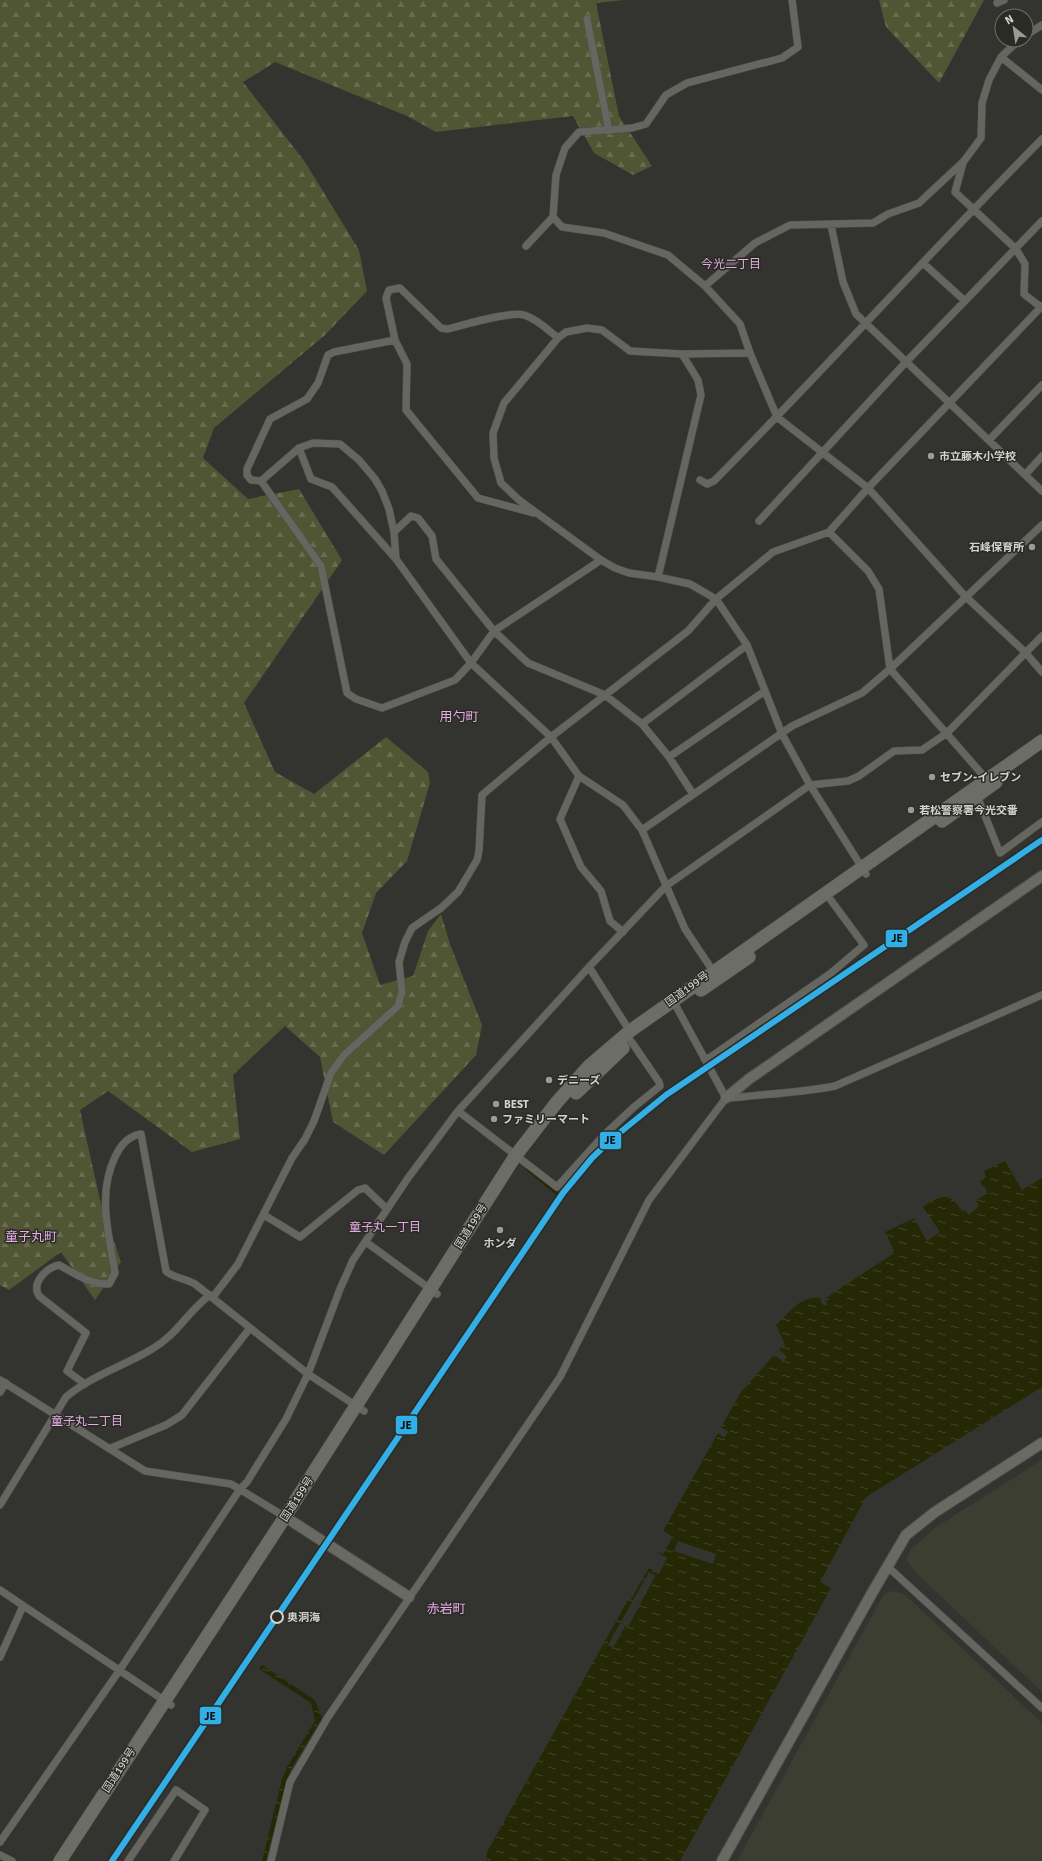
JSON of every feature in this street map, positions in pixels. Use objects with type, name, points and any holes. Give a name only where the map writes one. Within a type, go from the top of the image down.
[{"type":"highway","name":"国道199号","points":[[60,1861],[289,1520],[519,1158],[568,1101],[632,1037],[715,975],[989,782],[1042,741]]},
{"type":"highway","name":"国道199号","points":[[632,1037],[676,1006],[715,975],[830,899],[863,871],[977,796],[989,782],[1042,751]]},
{"type":"highway","name":"国道199号","points":[[69,1861],[167,1703]]},
{"type":"street","points":[[526,246],[553,217],[556,175],[565,148],[579,132],[610,131],[632,128],[646,124],[666,95],[687,83],[782,58],[798,47],[792,0]]},
{"type":"street","points":[[587,19],[610,131]]},
{"type":"street","points":[[705,286],[755,243],[779,229],[790,225],[873,223],[888,214],[920,203],[964,162],[981,138],[982,103],[989,80],[1001,57],[1011,48]]},
{"type":"street","points":[[1001,57],[1042,90]]},
{"type":"street","points":[[700,480],[707,484],[714,481],[777,417],[972,209],[1042,139]]},
{"type":"street","points":[[0,1506],[66,1397],[77,1388],[152,1349],[173,1334],[200,1302],[212,1296],[238,1264],[292,1158],[314,1121],[331,1073],[344,1055],[398,1006],[402,992],[399,962],[405,942],[412,928],[441,908],[458,892],[477,860],[479,851],[482,795],[551,737],[688,631],[716,600],[773,552],[829,532],[949,402],[1042,307],[1024,294],[1024,264],[1016,249],[954,192],[964,162]]},
{"type":"street","points":[[553,217],[562,227],[604,233],[668,256],[705,286],[740,324],[750,353],[777,417],[868,488],[965,596],[1025,652],[1042,672]]},
{"type":"street","points":[[758,521],[906,362],[1042,221]]},
{"type":"street","points":[[831,225],[846,292],[856,314],[1042,491]]},
{"type":"street","points":[[923,262],[965,301]]},
{"type":"street","points":[[538,514],[478,498],[406,410],[407,364],[395,340],[386,298],[390,290],[400,288],[409,295],[441,328],[447,329],[499,317],[524,315],[558,338]]},
{"type":"street","points":[[750,353],[682,354],[630,351],[602,330],[587,328],[566,332],[558,338],[504,402],[493,433],[494,458],[502,483],[519,500],[601,560],[629,573],[658,577],[690,584],[716,600],[747,645],[782,734],[810,785],[863,871]]},
{"type":"street","points":[[395,340],[334,352],[328,355],[318,383],[308,399],[270,419],[246,469],[251,480],[262,481],[299,448],[314,443],[324,442],[340,444],[353,455],[375,479],[382,491],[389,509],[394,532],[396,559]]},
{"type":"street","points":[[658,577],[701,395],[698,380],[682,354]]},
{"type":"street","points":[[989,440],[1042,385]]},
{"type":"street","points":[[299,448],[310,479],[332,487],[396,559],[471,662],[551,737],[579,776],[623,805],[642,830],[685,929],[715,975]]},
{"type":"street","points":[[1025,475],[1042,456]]},
{"type":"street","points":[[262,481],[321,566],[348,693],[356,699],[382,708],[456,680],[494,631],[601,560]]},
{"type":"street","points":[[394,532],[411,516],[418,518],[432,536],[436,559],[494,631],[528,663],[605,695],[642,724],[669,756],[694,794]]},
{"type":"street","points":[[642,830],[792,726],[862,693],[890,670],[965,596],[1042,525]]},
{"type":"street","points":[[829,532],[868,571],[879,589],[890,670],[989,782]]},
{"type":"street","points":[[0,1842],[119,1671],[240,1488],[247,1482],[286,1419],[308,1374],[340,1289],[354,1260],[387,1209],[458,1111],[589,967],[666,886],[810,785],[848,781],[859,776],[894,751],[922,750],[947,733],[1042,636]]},
{"type":"street","points":[[642,724],[747,645]]},
{"type":"street","points":[[669,756],[765,691]]},
{"type":"street","points":[[579,776],[560,819],[581,868],[600,891],[610,921],[623,932]]},
{"type":"street","points":[[977,796],[1000,853],[1042,822]]},
{"type":"street","points":[[271,1861],[290,1782],[328,1717],[560,1377],[649,1200],[726,1098],[749,1079],[1042,876]]},
{"type":"street","points":[[704,1058],[710,1058],[831,973],[864,945],[830,899]]},
{"type":"street","points":[[458,1111],[557,1187],[603,1136],[634,1106],[660,1086],[660,1082],[589,967]]},
{"type":"street","points":[[726,1098],[743,1098],[757,1095],[813,1091],[835,1086],[1042,995]]},
{"type":"street","points":[[676,1006],[726,1098]]},
{"type":"street","points":[[85,1384],[67,1371],[86,1334],[39,1296],[36,1290],[37,1284],[46,1271],[59,1265],[92,1282],[102,1284],[109,1284],[111,1282],[115,1273],[106,1215],[106,1186],[111,1165],[118,1150],[124,1142],[141,1134],[166,1271],[170,1275],[183,1278],[195,1284],[212,1296],[308,1374],[360,1408]]},
{"type":"street","points":[[264,1215],[300,1237],[358,1190],[365,1188],[387,1209]]},
{"type":"street","points":[[366,1242],[434,1291]]},
{"type":"street","points":[[111,1448],[166,1425],[182,1415],[250,1328]]},
{"type":"street","points":[[0,1392],[3,1382],[111,1448],[145,1471],[231,1484],[240,1488],[409,1597]]},
{"type":"street","points":[[722,1861],[906,1535],[935,1512],[1042,1443]]},
{"type":"street","points":[[888,1567],[1042,1708]]},
{"type":"street","points":[[0,1590],[167,1703]]},
{"type":"street","points":[[0,1657],[23,1606]]},
{"type":"street","points":[[128,1861],[176,1790],[205,1810],[174,1861]]},
{"type":"street","points":[[0,1855],[12,1861]]},
{"type":"shaded area","points":[[1042,1460],[1042,1692],[914,1571],[906,1559],[911,1549],[936,1527]]},
{"type":"shaded area","points":[[892,1591],[903,1593],[1042,1723],[1042,1861],[737,1861],[884,1594]]},
{"type":"green space","points":[[0,0],[624,0],[596,3],[619,116],[652,166],[633,175],[594,153],[573,116],[436,132],[407,116],[275,62],[243,82],[305,162],[359,250],[367,291],[325,335],[214,428],[203,458],[248,499],[299,489],[342,560],[244,703],[275,772],[314,794],[386,737],[428,772],[430,783],[407,861],[376,893],[362,933],[380,985],[413,976],[428,931],[441,914],[450,944],[482,1025],[476,1055],[384,1155],[333,1122],[320,1057],[285,1026],[233,1075],[240,1139],[192,1152],[108,1091],[80,1110],[100,1200],[121,1262],[95,1300],[61,1252],[9,1290],[0,1285]]},
{"type":"green space","points":[[879,0],[984,0],[939,83],[886,27]]},
{"type":"water","points":[[1005,1161],[1022,1190],[1042,1178],[1042,1387],[866,1497],[820,1582],[831,1588],[680,1861],[486,1861],[487,1852],[628,1600],[630,1601],[649,1568],[659,1574],[667,1558],[656,1551],[663,1554],[673,1537],[663,1531],[718,1433],[724,1438],[728,1432],[721,1427],[741,1392],[774,1355],[783,1361],[787,1357],[779,1349],[785,1345],[776,1325],[795,1306],[806,1300],[820,1298],[822,1304],[826,1306],[827,1304],[825,1300],[830,1295],[893,1254],[893,1249],[885,1232],[914,1218],[927,1241],[940,1232],[923,1207],[935,1200],[944,1197],[949,1198],[958,1205],[962,1211],[965,1210],[969,1215],[979,1206],[976,1200],[988,1193],[980,1182],[986,1177],[984,1171]],"holes":[[[678,1541],[716,1554],[713,1564],[674,1551]],[[649,1572],[655,1576],[628,1627],[625,1626],[613,1648],[608,1645]]]},
{"type":"water","points":[[262,1665],[315,1700],[322,1718],[291,1769],[286,1782],[266,1861],[262,1861],[282,1779],[287,1767],[315,1721],[311,1703],[259,1669]]},
{"type":"waterway","points":[[527,1169],[558,1195]]},
{"type":"transit line","name":"JE","points":[[112,1861],[563,1193],[592,1158],[612,1139],[666,1095],[1042,840]]},
{"type":"place","name":"市立藤木小学校","points":[[931,456]]},
{"type":"place","name":"石峰保育所","points":[[1032,547]]},
{"type":"place","name":"セブン-イレブン","points":[[932,777]]},
{"type":"place","name":"若松警察署今光交番","points":[[911,810]]},
{"type":"place","name":"デニーズ","points":[[549,1080]]},
{"type":"place","name":"BEST","points":[[496,1104]]},
{"type":"place","name":"ファミリーマート","points":[[494,1119]]},
{"type":"place","name":"ホンダ","points":[[500,1230]]},
{"type":"place","name":"奥洞海","points":[[277,1617]]},
{"type":"district","name":"今光二丁目","points":[[731,264]]},
{"type":"district","name":"用勺町","points":[[459,717]]},
{"type":"district","name":"童子丸一丁目","points":[[385,1227]]},
{"type":"district","name":"童子丸町","points":[[31,1237]]},
{"type":"district","name":"童子丸二丁目","points":[[87,1421]]},
{"type":"district","name":"赤岩町","points":[[446,1609]]}]
